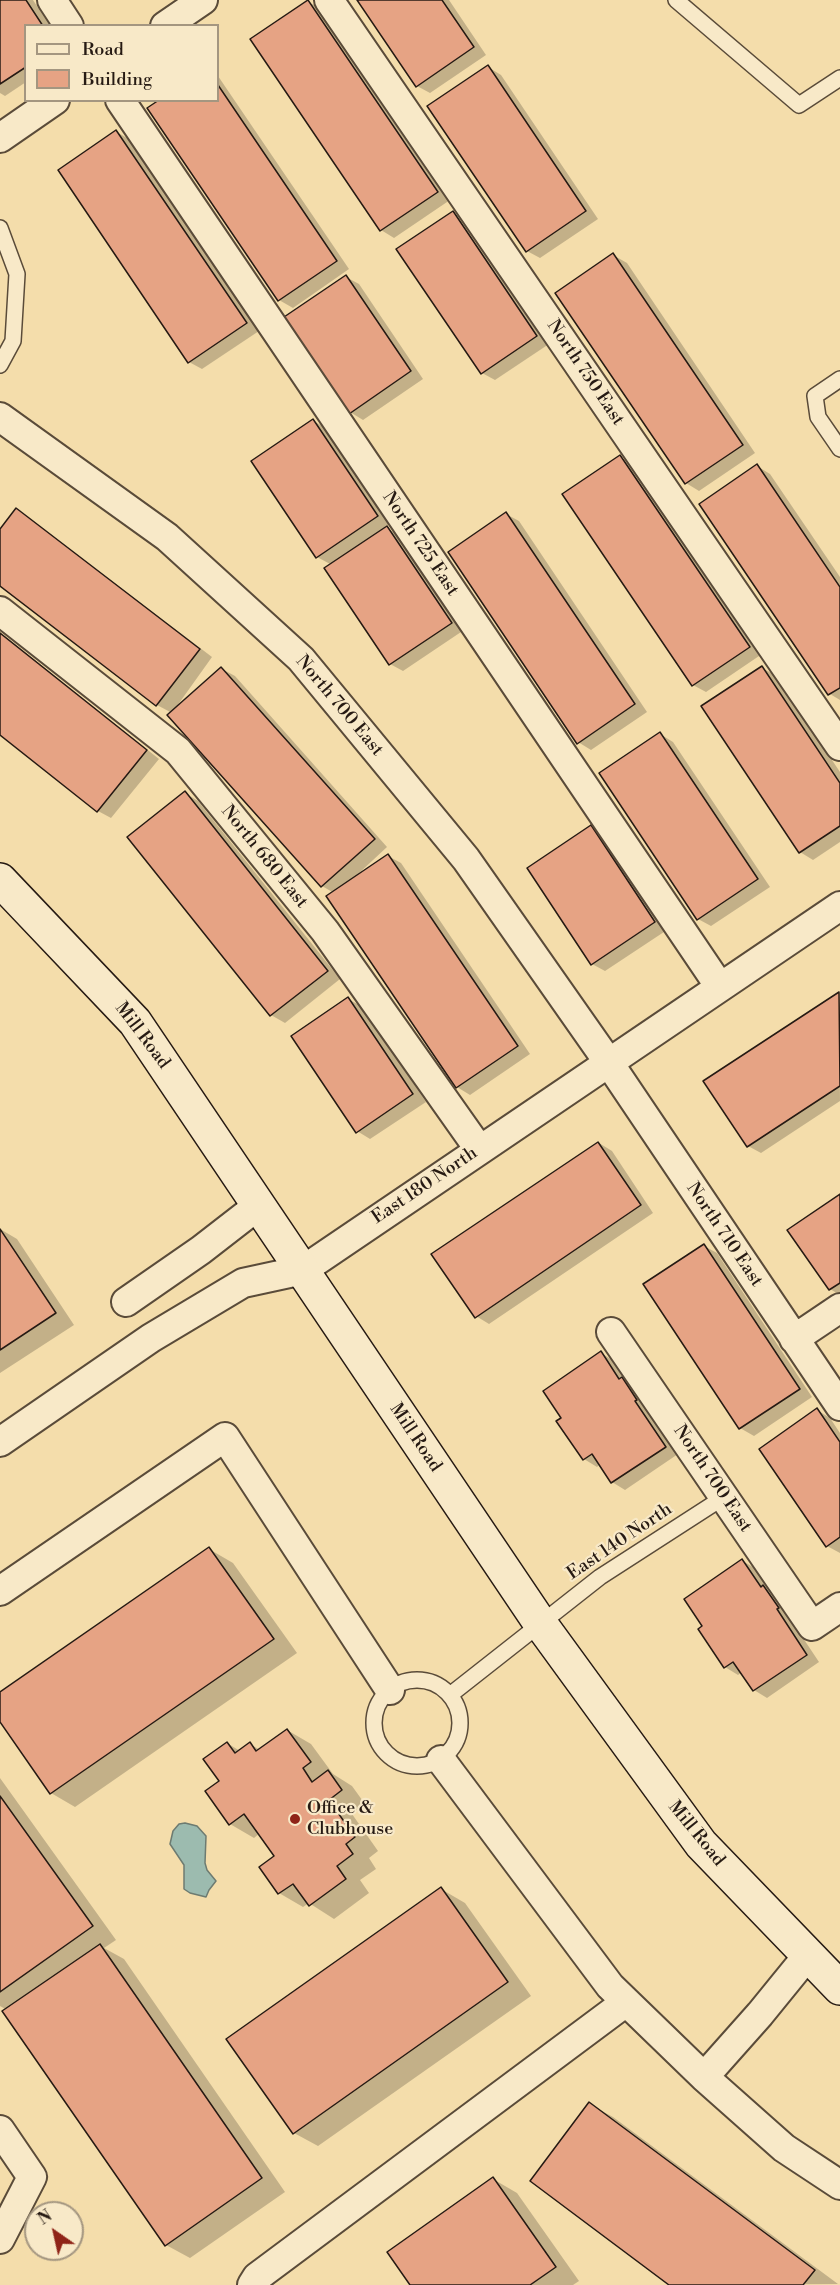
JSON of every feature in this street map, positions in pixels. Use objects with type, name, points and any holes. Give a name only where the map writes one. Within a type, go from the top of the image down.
[{"type":"main road","name":"Mill Road","points":[[0,880],[135,1022],[540,1623],[701,1844],[840,1988]]},
{"type":"street","points":[[52,0],[68,24]]},
{"type":"street","points":[[168,24],[203,0]]},
{"type":"street","name":"North 750 East","points":[[329,0],[840,746]]},
{"type":"street","points":[[0,138],[52,102]]},
{"type":"street","name":"North 725 East","points":[[121,102],[720,987]]},
{"type":"street","name":"North 700 East","points":[[0,417],[167,537],[301,659],[466,859],[609,1063]]},
{"type":"street","name":"North 680 East","points":[[0,611],[178,751],[325,931],[479,1149]]},
{"type":"street","name":"East 180 North","points":[[0,1442],[177,1321],[243,1283],[303,1270],[840,906]]},
{"type":"street","name":"North 710 East","points":[[609,1063],[840,1406]]},
{"type":"street","points":[[126,1302],[201,1250],[260,1205]]},
{"type":"street","points":[[794,1339],[840,1308]]},
{"type":"street","name":"North 700 East","points":[[612,1332],[812,1626],[840,1607]]},
{"type":"street","points":[[0,1591],[225,1437],[390,1690]]},
{"type":"street","points":[[441,1760],[610,1986],[704,2077],[784,2148],[840,2186]]},
{"type":"street","points":[[704,2077],[808,1955]]},
{"type":"street","points":[[252,2285],[257,2277],[626,2002]]},
{"type":"street","points":[[0,2130],[32,2177],[0,2239]]},
{"type":"lane","points":[[676,0],[799,105],[840,78]]},
{"type":"lane","points":[[0,228],[17,274],[13,341],[0,365]]},
{"type":"lane","points":[[840,379],[815,396],[818,417],[840,449]]},
{"type":"lane","name":"East 140 North","points":[[450,1695],[600,1577],[724,1497]]},
{"type":"lane","points":[[410,1680],[424,1680],[439,1685],[450,1695],[458,1708],[459,1737],[452,1750],[441,1760],[421,1766],[400,1764],[379,1746],[374,1733],[374,1719],[377,1705],[390,1690],[410,1680]]},
{"type":"shaded area","points":[[179,1824],[197,1826],[206,1836],[205,1863],[207,1870],[216,1881],[206,1897],[184,1889],[184,1865],[170,1844],[173,1831]]},
{"type":"building","points":[[0,0],[26,0],[42,24],[24,24],[24,68],[0,84]]},
{"type":"building","points":[[308,0],[438,192],[380,231],[250,39]]},
{"type":"building","points":[[357,0],[442,0],[474,47],[416,87]]},
{"type":"building","points":[[488,65],[586,211],[526,252],[427,106]]},
{"type":"building","points":[[219,86],[337,261],[278,301],[147,108],[156,102],[219,102]]},
{"type":"building","points":[[116,130],[247,323],[188,363],[58,170]]},
{"type":"building","points":[[453,211],[537,336],[481,374],[396,249]]},
{"type":"building","points":[[613,253],[743,445],[685,484],[555,293]]},
{"type":"building","points":[[346,275],[411,371],[349,414],[284,317]]},
{"type":"building","points":[[313,419],[378,516],[316,558],[251,461]]},
{"type":"building","points":[[620,455],[750,647],[692,686],[562,494]]},
{"type":"building","points":[[757,464],[840,587],[840,688],[828,695],[699,504]]},
{"type":"building","points":[[16,508],[200,649],[156,706],[0,586],[0,529]]},
{"type":"building","points":[[506,512],[635,704],[577,744],[448,552]]},
{"type":"building","points":[[387,526],[452,623],[389,665],[324,568]]},
{"type":"building","points":[[0,633],[147,750],[97,812],[0,735]]},
{"type":"building","points":[[762,666],[840,783],[840,826],[799,853],[701,706]]},
{"type":"building","points":[[221,667],[375,839],[321,887],[167,715]]},
{"type":"building","points":[[660,732],[758,879],[697,920],[599,773]]},
{"type":"building","points":[[185,791],[328,971],[270,1016],[127,837]]},
{"type":"building","points":[[591,825],[655,922],[591,965],[527,868]]},
{"type":"building","points":[[388,854],[518,1046],[456,1088],[326,896]]},
{"type":"building","points":[[839,992],[840,1086],[747,1147],[703,1081]]},
{"type":"building","points":[[348,997],[413,1094],[356,1133],[291,1036]]},
{"type":"building","points":[[598,1142],[641,1205],[475,1318],[431,1254]]},
{"type":"building","points":[[840,1194],[840,1283],[829,1290],[787,1230]]},
{"type":"building","points":[[0,1229],[56,1313],[0,1350]]},
{"type":"building","points":[[704,1244],[800,1389],[739,1429],[643,1284]]},
{"type":"building","points":[[601,1351],[619,1379],[622,1377],[666,1447],[611,1483],[592,1454],[583,1460],[556,1421],[561,1418],[543,1391]]},
{"type":"building","points":[[817,1408],[840,1442],[840,1537],[826,1547],[759,1449]]},
{"type":"building","points":[[209,1547],[274,1639],[50,1794],[0,1722],[0,1692]]},
{"type":"building","points":[[742,1559],[779,1608],[777,1609],[807,1655],[753,1691],[733,1662],[724,1668],[698,1629],[702,1626],[684,1599]]},
{"type":"building","name":"Office & Clubhouse","points":[[287,1729],[311,1762],[303,1768],[312,1782],[328,1770],[342,1790],[329,1800],[355,1837],[346,1844],[353,1854],[337,1866],[346,1879],[309,1906],[293,1884],[278,1894],[259,1867],[274,1856],[244,1814],[229,1825],[205,1791],[219,1781],[203,1759],[227,1742],[235,1753],[250,1742],[256,1751]]},
{"type":"building","points":[[0,1796],[93,1926],[0,1992]]},
{"type":"building","points":[[441,1887],[508,1982],[293,2134],[226,2039]]},
{"type":"building","points":[[100,1944],[262,2178],[165,2246],[2,2011]]},
{"type":"building","points":[[589,2102],[815,2270],[803,2285],[669,2285],[530,2181]]},
{"type":"building","points":[[493,2177],[556,2267],[530,2285],[410,2285],[387,2252]]},
{"type":"place","name":"Office & Clubhouse","points":[[295,1819]]}]
